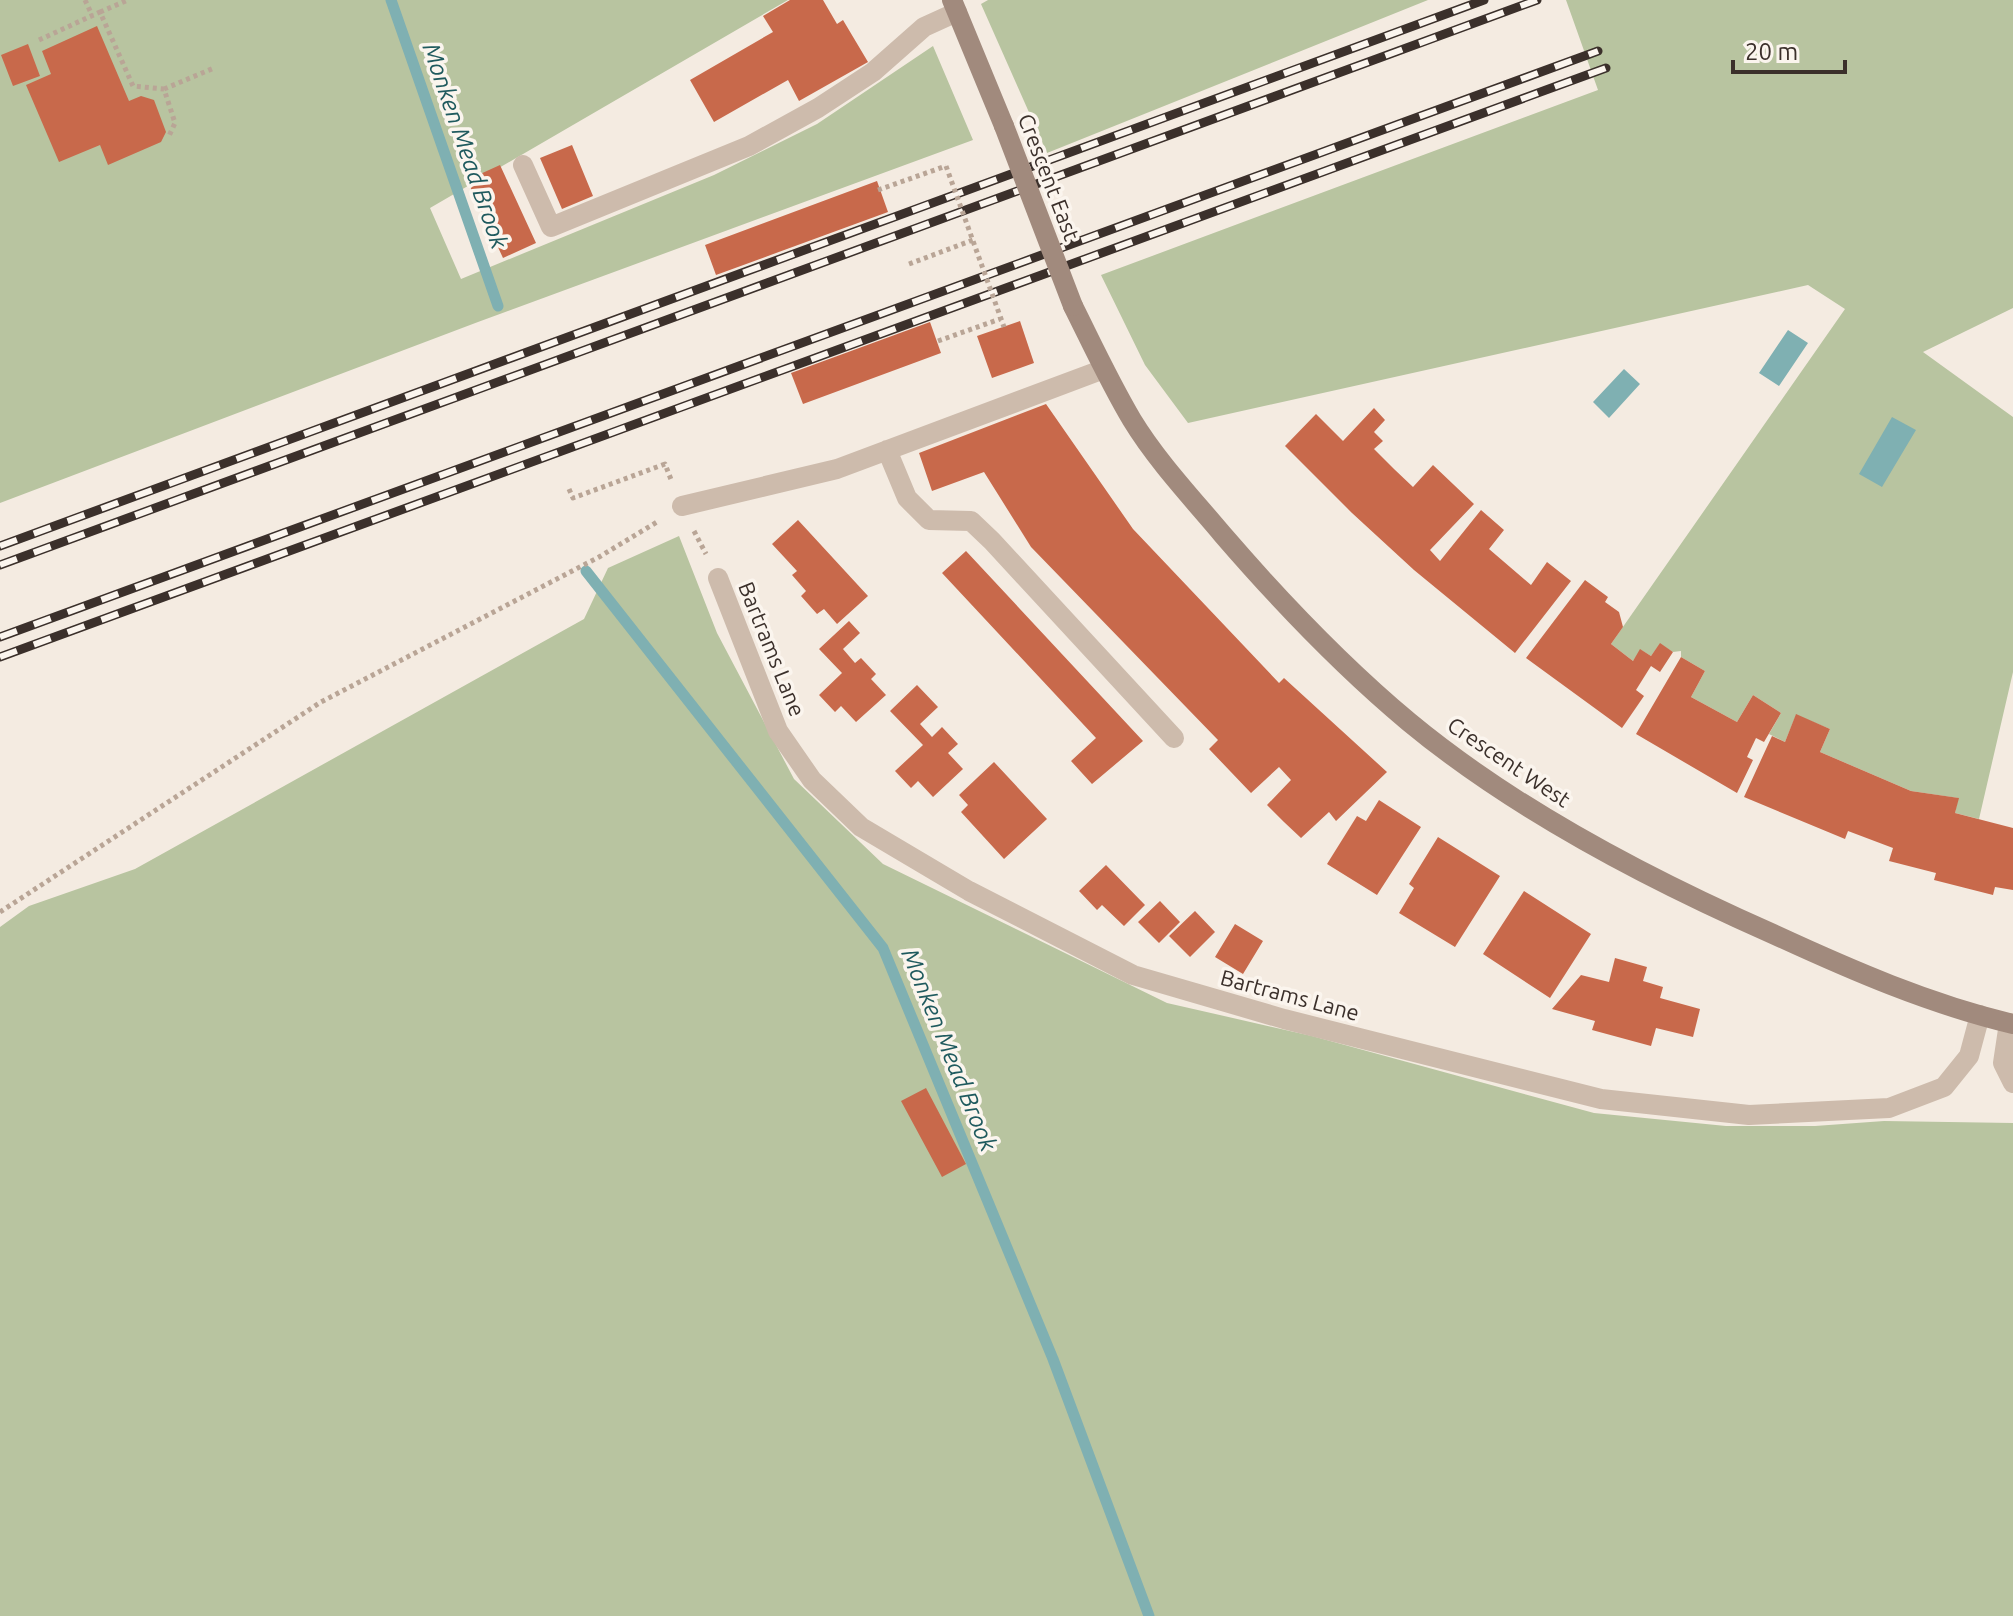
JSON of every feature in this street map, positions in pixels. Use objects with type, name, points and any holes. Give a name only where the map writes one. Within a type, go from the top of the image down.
[{"type":"street","name":"Crescent East","points":[[954,6],[1073,306],[1104,369]]},
{"type":"street","name":"Crescent West","points":[[1104,369],[1134,422],[1159,456],[1251,567],[1409,723],[1537,812],[1677,889],[1849,969],[1926,999],[2011,1024]]},
{"type":"lane","points":[[523,165],[551,227],[749,146],[818,108],[873,72],[924,27],[954,6]]},
{"type":"lane","points":[[682,506],[837,469],[1104,369]]},
{"type":"lane","points":[[887,450],[907,498],[929,520],[971,521],[1174,738]]},
{"type":"lane","name":"Bartrams Lane","points":[[718,578],[778,731],[812,780],[861,827],[969,891],[1133,975],[1299,1023],[1601,1099],[1749,1115],[1889,1108],[1944,1087],[1969,1056],[1980,1015]]},
{"type":"lane","points":[[2011,1024],[2003,1063],[2013,1083]]},
{"type":"path","points":[[85,0],[92,15]]},
{"type":"path","points":[[39,40],[128,0]]},
{"type":"path","points":[[100,12],[133,86],[164,89],[214,68]]},
{"type":"path","points":[[164,89],[175,123],[169,136]]},
{"type":"path","points":[[878,190],[946,166],[1004,327]]},
{"type":"path","points":[[909,264],[973,240]]},
{"type":"path","points":[[938,341],[1000,319]]},
{"type":"path","points":[[569,489],[573,498],[665,464],[718,578]]},
{"type":"path","points":[[0,912],[321,702],[599,557],[682,506]]},
{"type":"green space","points":[[0,0],[788,0],[430,208],[461,279],[714,175],[817,124],[933,46],[973,140],[478,322],[0,503]]},
{"type":"green space","points":[[988,0],[1428,0],[1047,153],[981,4]]},
{"type":"green space","points":[[1566,0],[2013,0],[2013,308],[1923,352],[2013,417],[2013,672],[1979,819],[1955,813],[1958,798],[1911,791],[1820,752],[1830,729],[1796,715],[1785,742],[1769,734],[1781,713],[1753,695],[1737,722],[1691,697],[1705,671],[1681,657],[1681,651],[1673,652],[1660,644],[1651,656],[1641,650],[1633,661],[1611,644],[1845,309],[1808,285],[1188,423],[1145,365],[1101,275],[1598,90]]},
{"type":"green space","points":[[679,536],[717,633],[794,779],[883,864],[1167,1003],[1312,1036],[1594,1113],[1726,1126],[1815,1126],[1884,1121],[2013,1123],[2013,1616],[0,1616],[0,927],[29,906],[135,869],[584,619],[608,568]]},
{"type":"water","points":[[1788,330],[1808,343],[1779,386],[1759,373]]},
{"type":"water","points":[[1624,369],[1640,384],[1609,418],[1593,402]]},
{"type":"water","points":[[1892,417],[1916,430],[1882,487],[1859,474]]},
{"type":"building","points":[[790,0],[823,0],[837,24],[843,20],[868,62],[799,101],[788,80],[714,122],[690,80],[773,32],[763,16]]},
{"type":"building","points":[[97,26],[129,101],[141,96],[154,100],[166,132],[161,142],[108,165],[100,145],[59,162],[26,85],[51,74],[42,51]]},
{"type":"building","points":[[28,44],[40,76],[13,86],[1,55]]},
{"type":"building","points":[[572,145],[593,196],[562,209],[540,158]]},
{"type":"building","points":[[500,165],[536,243],[503,258],[467,180]]},
{"type":"building","points":[[877,181],[888,212],[716,275],[705,245]]},
{"type":"building","points":[[1020,321],[1034,363],[992,378],[977,336]]},
{"type":"building","points":[[930,322],[941,353],[803,404],[791,373]]},
{"type":"building","points":[[1046,404],[1133,529],[1279,683],[1284,678],[1387,772],[1336,821],[1329,812],[1301,838],[1284,822],[1267,805],[1291,780],[1279,767],[1251,793],[1209,749],[1218,740],[1031,547],[984,472],[932,491],[919,453]]},
{"type":"building","points":[[1374,408],[1385,420],[1374,432],[1383,441],[1374,449],[1394,469],[1413,487],[1433,465],[1474,504],[1430,550],[1440,561],[1481,510],[1504,530],[1489,549],[1531,585],[1547,562],[1571,581],[1515,653],[1414,570],[1285,446],[1316,414],[1343,441]]},
{"type":"building","points":[[798,520],[868,596],[837,624],[824,609],[817,614],[801,596],[806,591],[792,575],[797,571],[772,544]]},
{"type":"building","points":[[966,551],[1143,741],[1092,784],[1071,761],[1096,738],[942,573]]},
{"type":"building","points":[[1585,580],[1608,597],[1605,602],[1619,612],[1623,627],[1611,644],[1633,661],[1640,649],[1651,656],[1660,643],[1673,652],[1660,672],[1651,666],[1636,690],[1644,696],[1622,728],[1526,658]]},
{"type":"building","points":[[849,621],[860,633],[843,649],[855,663],[861,658],[876,674],[871,679],[886,695],[856,722],[841,706],[835,712],[819,695],[842,673],[819,649]]},
{"type":"building","points":[[1681,657],[1705,671],[1691,697],[1737,722],[1753,695],[1781,713],[1764,742],[1756,738],[1747,757],[1753,760],[1737,793],[1636,734]]},
{"type":"building","points":[[917,685],[938,707],[920,724],[932,737],[942,727],[958,744],[948,753],[963,769],[933,797],[918,781],[911,788],[895,771],[923,745],[890,711]]},
{"type":"building","points":[[1796,714],[1830,729],[1820,752],[1911,791],[1959,798],[1955,813],[2013,828],[2013,890],[1995,887],[1993,895],[1934,880],[1936,873],[1889,861],[1893,848],[1848,831],[1845,839],[1744,797],[1772,736],[1785,742]]},
{"type":"building","points":[[994,762],[1047,819],[1004,859],[961,812],[968,805],[959,795]]},
{"type":"building","points":[[1379,800],[1421,827],[1377,895],[1327,864],[1357,816],[1366,821]]},
{"type":"building","points":[[1438,837],[1500,876],[1455,947],[1399,913],[1414,888],[1409,884]]},
{"type":"building","points":[[1106,865],[1145,905],[1124,926],[1102,905],[1097,910],[1079,891]]},
{"type":"building","points":[[1524,891],[1591,934],[1550,998],[1483,954]]},
{"type":"building","points":[[1160,901],[1180,922],[1159,943],[1138,922]]},
{"type":"building","points":[[1195,911],[1215,932],[1190,957],[1169,936]]},
{"type":"building","points":[[1235,924],[1263,941],[1243,974],[1215,957]]},
{"type":"building","points":[[1615,958],[1647,967],[1643,981],[1663,987],[1660,998],[1700,1009],[1693,1037],[1656,1028],[1651,1046],[1592,1030],[1595,1021],[1552,1009],[1581,975],[1609,982]]},
{"type":"building","points":[[926,1088],[966,1164],[942,1177],[901,1101]]},
{"type":"waterway","name":"Monken Mead Brook","points":[[391,0],[498,306]]},
{"type":"waterway","name":"Monken Mead Brook","points":[[586,571],[883,948],[1053,1359],[1149,1616]]},
{"type":"railway","points":[[0,546],[1484,0]]},
{"type":"railway","points":[[0,565],[1537,0]]},
{"type":"railway","points":[[0,637],[1598,51]]},
{"type":"railway","points":[[0,657],[1606,68]]}]
